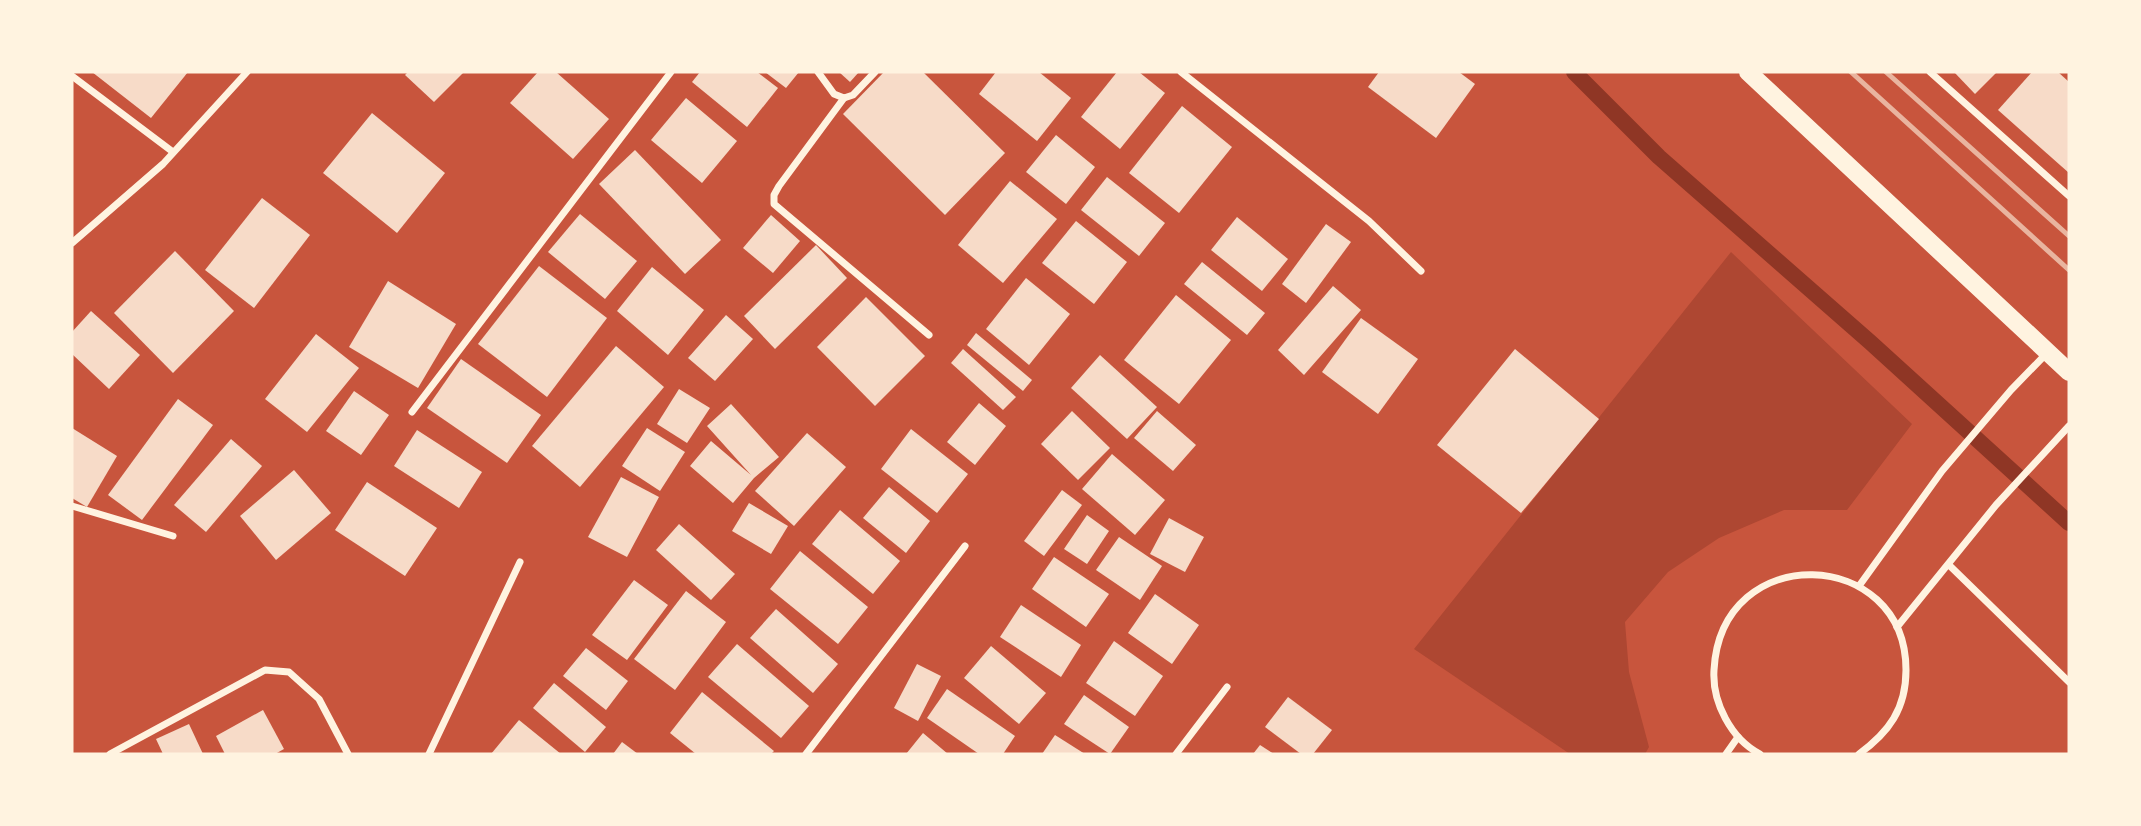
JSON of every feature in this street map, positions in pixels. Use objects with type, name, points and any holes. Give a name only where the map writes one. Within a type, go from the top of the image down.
[{"type":"main road","points":[[1748,72],[2069,372]]},
{"type":"street","points":[[72,243],[163,164],[247,72]]},
{"type":"street","points":[[412,412],[671,72]]},
{"type":"street","points":[[818,72],[834,93],[844,98]]},
{"type":"street","points":[[875,72],[853,95],[844,98],[779,186],[774,204],[929,335]]},
{"type":"street","points":[[1181,72],[1369,220],[1421,271]]},
{"type":"street","points":[[1930,72],[2069,196]]},
{"type":"street","points":[[72,76],[173,152]]},
{"type":"street","points":[[1859,586],[1942,471],[2011,390],[2047,353]]},
{"type":"street","points":[[1897,627],[1996,505],[2069,426]]},
{"type":"street","points":[[72,506],[173,536]]},
{"type":"street","points":[[806,754],[965,546]]},
{"type":"street","points":[[429,754],[520,562]]},
{"type":"street","points":[[1949,565],[2069,682]]},
{"type":"street","points":[[1760,754],[1738,737],[1721,712],[1713,681],[1715,651],[1726,622],[1745,598],[1771,581],[1801,574],[1831,576],[1859,586],[1881,604],[1897,627],[1906,656],[1906,685],[1897,714],[1880,739],[1859,754]]},
{"type":"street","points":[[110,754],[264,670],[289,672],[319,699],[348,754]]},
{"type":"street","points":[[1176,754],[1227,687]]},
{"type":"street","points":[[1726,754],[1738,737]]},
{"type":"shaded area","points":[[1731,252],[1912,424],[1847,510],[1784,510],[1719,538],[1668,572],[1625,622],[1629,672],[1649,747],[1645,754],[1570,754],[1414,649]]},
{"type":"building","points":[[92,72],[188,72],[151,118]]},
{"type":"building","points":[[408,72],[464,72],[434,102],[405,75]]},
{"type":"building","points":[[538,72],[556,72],[609,119],[573,159],[510,103]]},
{"type":"building","points":[[700,72],[757,72],[778,88],[747,127],[692,82]]},
{"type":"building","points":[[765,72],[799,72],[786,88]]},
{"type":"building","points":[[839,72],[859,72],[850,82]]},
{"type":"building","points":[[884,72],[923,72],[1005,153],[945,215],[843,114]]},
{"type":"building","points":[[996,72],[1039,72],[1071,98],[1037,141],[979,94]]},
{"type":"building","points":[[1117,72],[1139,72],[1165,93],[1120,149],[1081,117]]},
{"type":"building","points":[[1379,72],[1459,72],[1475,84],[1436,138],[1368,87]]},
{"type":"building","points":[[1954,72],[1997,72],[1975,94]]},
{"type":"building","points":[[2032,72],[2058,72],[2069,82],[2069,173],[1998,110]]},
{"type":"building","points":[[686,98],[737,141],[702,183],[651,140]]},
{"type":"building","points":[[1182,106],[1232,147],[1179,213],[1129,173]]},
{"type":"building","points":[[372,113],[445,173],[397,233],[323,173]]},
{"type":"building","points":[[1056,135],[1095,167],[1066,204],[1026,172]]},
{"type":"building","points":[[635,150],[721,240],[685,274],[599,184]]},
{"type":"building","points":[[1107,177],[1165,223],[1139,256],[1081,210]]},
{"type":"building","points":[[1010,181],[1057,219],[1003,283],[958,245]]},
{"type":"building","points":[[262,198],[310,235],[254,308],[205,270]]},
{"type":"building","points":[[580,214],[637,261],[605,299],[548,252]]},
{"type":"building","points":[[771,215],[800,241],[773,273],[743,248]]},
{"type":"building","points":[[1237,217],[1288,259],[1262,291],[1211,250]]},
{"type":"building","points":[[1076,221],[1127,262],[1094,304],[1042,263]]},
{"type":"building","points":[[1326,224],[1351,242],[1306,303],[1282,284]]},
{"type":"building","points":[[816,245],[847,278],[775,349],[744,316]]},
{"type":"building","points":[[175,251],[234,311],[173,373],[114,313]]},
{"type":"building","points":[[1202,262],[1265,313],[1247,335],[1184,284]]},
{"type":"building","points":[[539,266],[607,318],[547,397],[478,344]]},
{"type":"building","points":[[652,267],[704,310],[668,355],[617,311]]},
{"type":"building","points":[[1026,278],[1070,314],[1029,365],[986,329]]},
{"type":"building","points":[[388,281],[456,324],[418,388],[349,347]]},
{"type":"building","points":[[1333,286],[1361,310],[1304,375],[1278,350]]},
{"type":"building","points":[[1176,295],[1231,340],[1179,404],[1124,360]]},
{"type":"building","points":[[866,297],[925,356],[875,406],[817,347]]},
{"type":"building","points":[[91,311],[140,355],[109,389],[72,354],[72,332]]},
{"type":"building","points":[[726,315],[753,339],[715,381],[688,358]]},
{"type":"building","points":[[1361,318],[1418,359],[1378,414],[1322,372]]},
{"type":"building","points":[[976,333],[1032,380],[1023,391],[967,345]]},
{"type":"building","points":[[316,334],[359,368],[307,432],[265,399]]},
{"type":"building","points":[[616,346],[664,387],[580,487],[532,446]]},
{"type":"building","points":[[963,349],[1016,397],[1003,410],[951,363]]},
{"type":"building","points":[[1515,349],[1599,419],[1521,513],[1437,445]]},
{"type":"building","points":[[1100,355],[1157,407],[1127,439],[1071,388]]},
{"type":"building","points":[[461,359],[541,415],[507,463],[427,408]]},
{"type":"building","points":[[679,389],[710,408],[687,443],[657,424]]},
{"type":"building","points":[[354,391],[389,415],[361,455],[326,431]]},
{"type":"building","points":[[178,399],[213,425],[142,520],[108,495]]},
{"type":"building","points":[[979,403],[1006,426],[975,465],[947,442]]},
{"type":"building","points":[[731,404],[779,457],[754,478],[733,503],[690,466],[711,441],[751,475],[707,426]]},
{"type":"building","points":[[1072,411],[1110,448],[1078,480],[1041,444]]},
{"type":"building","points":[[1157,411],[1196,445],[1173,471],[1134,438]]},
{"type":"building","points":[[72,428],[117,456],[87,507],[72,498]]},
{"type":"building","points":[[647,428],[685,452],[660,491],[622,466]]},
{"type":"building","points":[[911,429],[968,474],[937,513],[881,469]]},
{"type":"building","points":[[417,430],[482,472],[459,508],[394,466]]},
{"type":"building","points":[[807,433],[846,467],[794,526],[755,491]]},
{"type":"building","points":[[231,439],[262,466],[206,532],[174,505]]},
{"type":"building","points":[[1112,454],[1165,500],[1135,535],[1082,489]]},
{"type":"building","points":[[294,470],[331,513],[276,560],[240,516]]},
{"type":"building","points":[[621,477],[659,497],[627,557],[588,537]]},
{"type":"building","points":[[367,482],[437,528],[405,576],[335,530]]},
{"type":"building","points":[[889,487],[930,521],[906,553],[863,518]]},
{"type":"building","points":[[1062,490],[1082,505],[1044,556],[1024,541]]},
{"type":"building","points":[[749,503],[788,526],[771,554],[732,531]]},
{"type":"building","points":[[840,510],[900,561],[873,594],[812,544]]},
{"type":"building","points":[[1087,515],[1109,531],[1087,564],[1064,549]]},
{"type":"building","points":[[1169,518],[1204,537],[1185,572],[1150,554]]},
{"type":"building","points":[[679,524],[735,574],[711,600],[656,550]]},
{"type":"building","points":[[1119,537],[1162,566],[1140,600],[1096,570]]},
{"type":"building","points":[[800,551],[868,607],[838,644],[770,589]]},
{"type":"building","points":[[1054,557],[1109,594],[1086,627],[1032,589]]},
{"type":"building","points":[[634,580],[668,605],[627,660],[592,635]]},
{"type":"building","points":[[686,591],[726,622],[675,690],[634,659]]},
{"type":"building","points":[[1155,594],[1199,625],[1172,664],[1128,633]]},
{"type":"building","points":[[1021,605],[1081,645],[1061,677],[1000,637]]},
{"type":"building","points":[[776,609],[838,664],[813,693],[750,638]]},
{"type":"building","points":[[1114,641],[1163,676],[1135,716],[1086,683]]},
{"type":"building","points":[[737,644],[809,706],[781,738],[708,677]]},
{"type":"building","points":[[991,646],[1046,693],[1019,724],[964,678]]},
{"type":"building","points":[[586,648],[628,681],[606,710],[563,676]]},
{"type":"building","points":[[917,664],[941,676],[918,721],[894,708]]},
{"type":"building","points":[[554,683],[606,727],[585,752],[533,708]]},
{"type":"building","points":[[947,689],[1015,736],[1003,754],[979,754],[927,718]]},
{"type":"building","points":[[702,692],[774,751],[771,754],[696,754],[670,733]]},
{"type":"building","points":[[1084,695],[1129,727],[1110,754],[1064,724]]},
{"type":"building","points":[[1288,697],[1332,730],[1313,754],[1301,754],[1265,727]]},
{"type":"building","points":[[263,710],[284,749],[275,754],[225,754],[216,736]]},
{"type":"building","points":[[519,720],[561,754],[491,754]]},
{"type":"building","points":[[189,724],[203,754],[163,754],[156,739]]},
{"type":"building","points":[[923,733],[948,754],[906,754]]},
{"type":"building","points":[[1055,735],[1085,754],[1042,754]]},
{"type":"building","points":[[622,742],[638,754],[613,754]]},
{"type":"building","points":[[1260,745],[1274,754],[1253,754]]},
{"type":"waterway","points":[[1574,72],[1659,157],[1870,342],[2069,523]]},
{"type":"railway","points":[[1851,72],[2069,270]]},
{"type":"railway","points":[[1886,72],[2069,236]]}]
